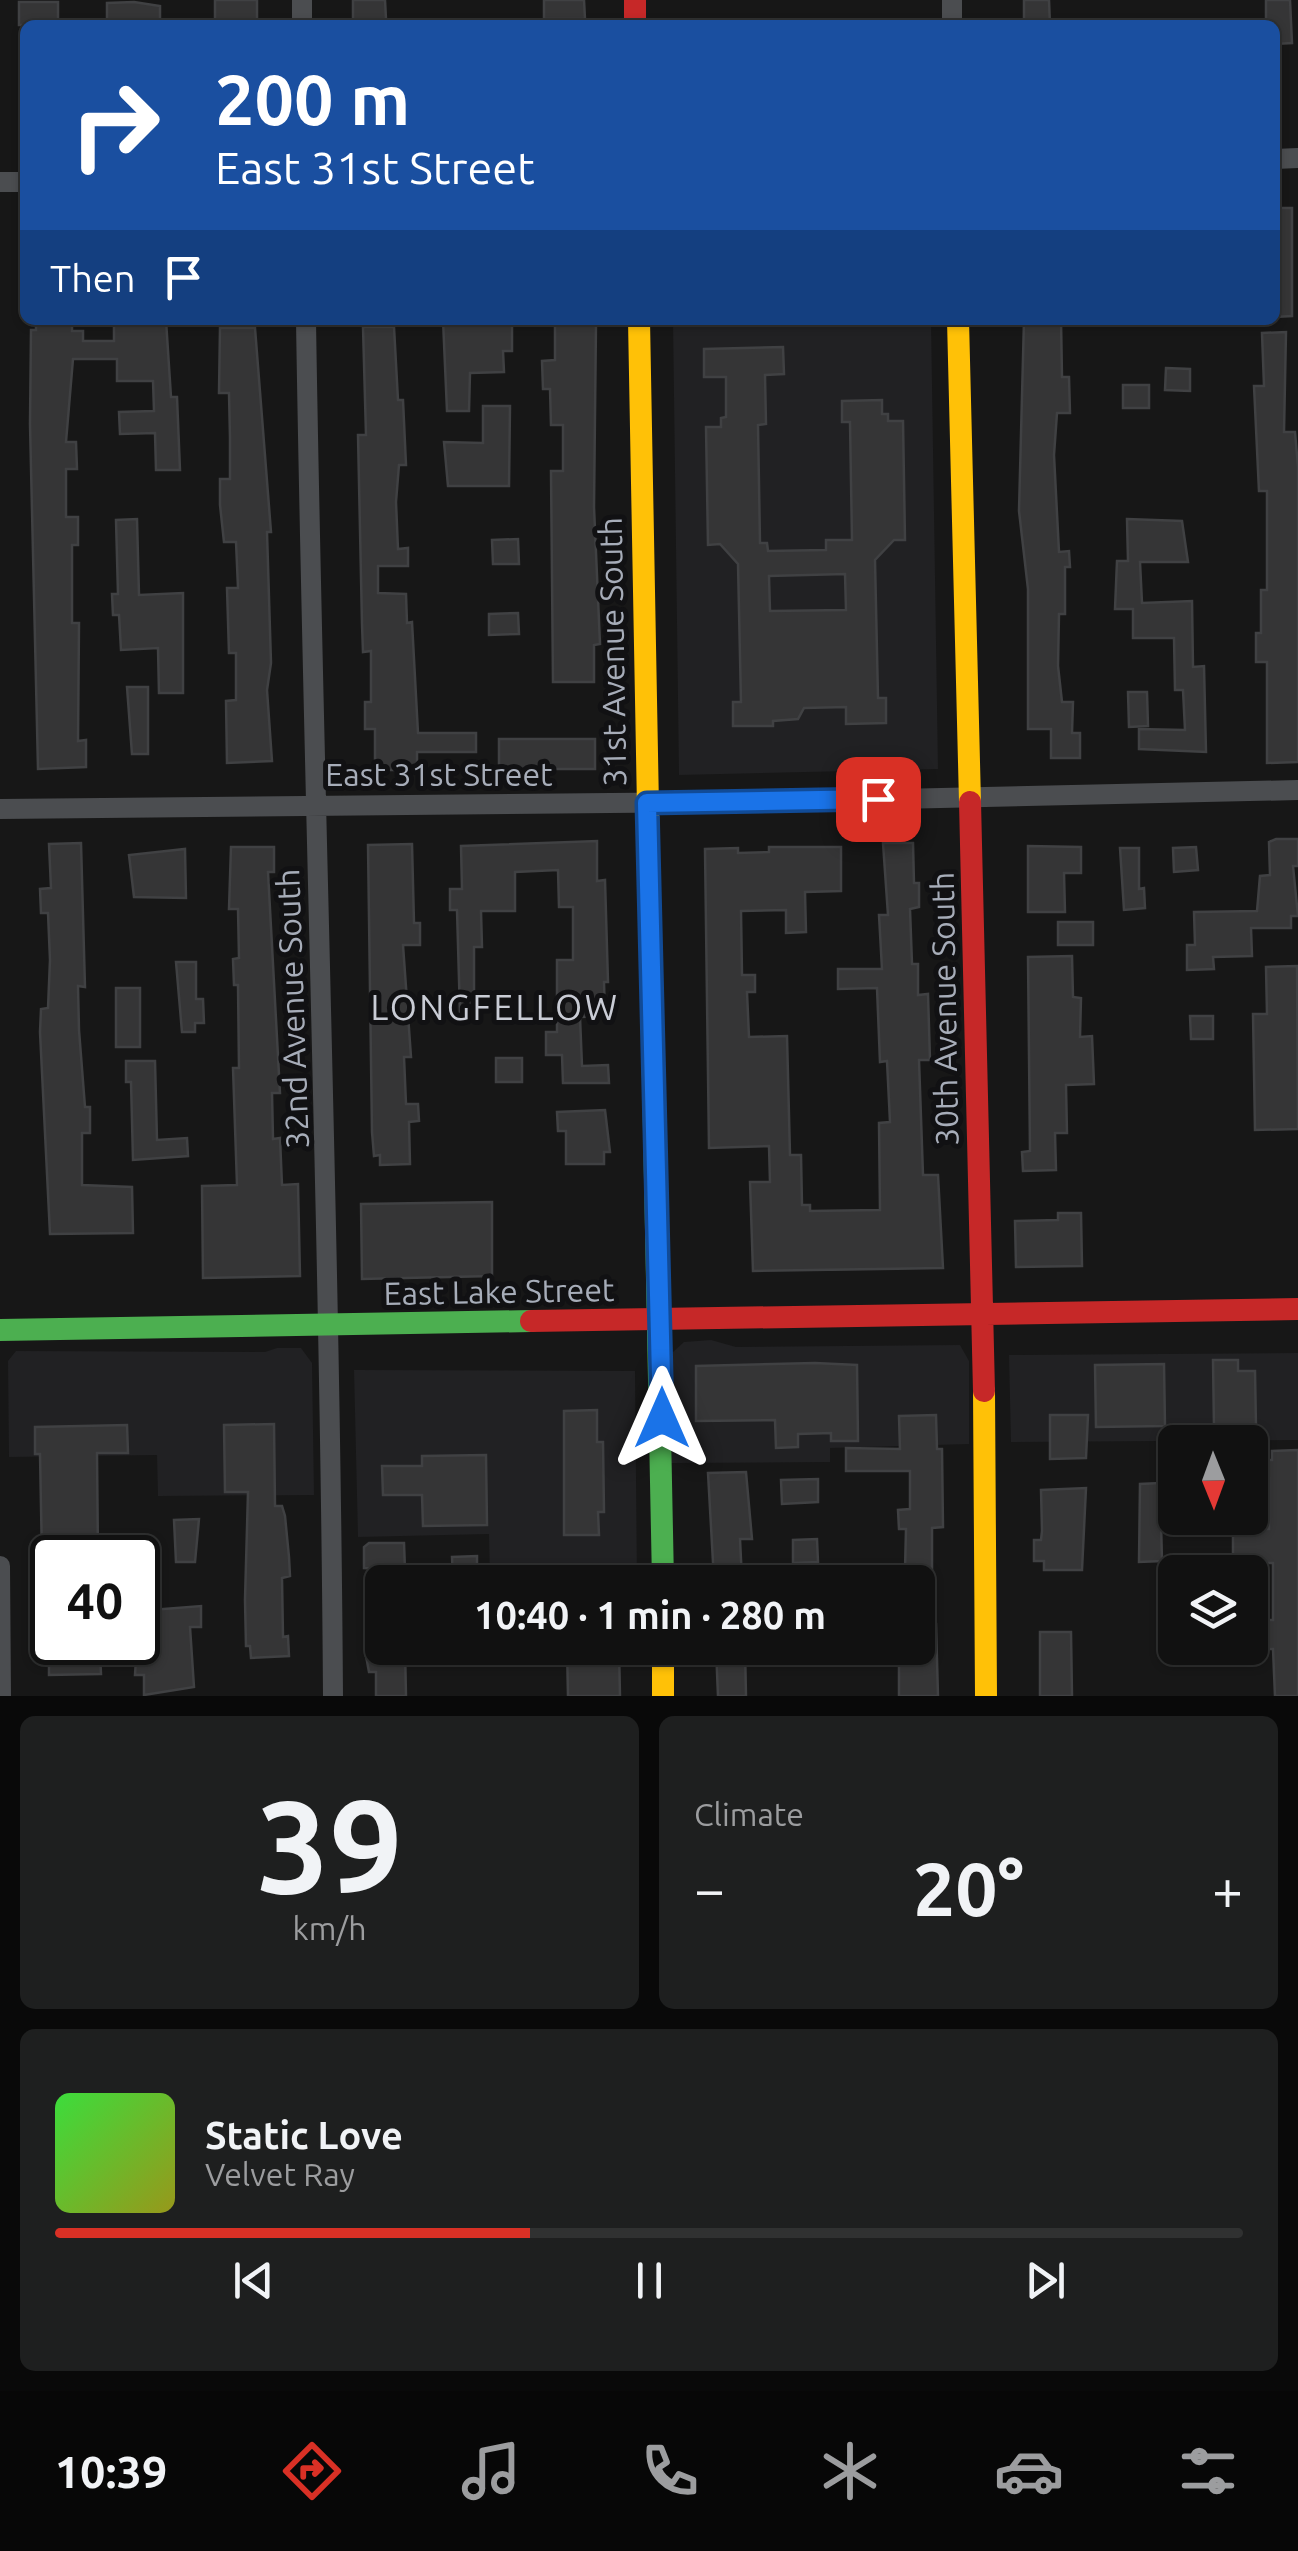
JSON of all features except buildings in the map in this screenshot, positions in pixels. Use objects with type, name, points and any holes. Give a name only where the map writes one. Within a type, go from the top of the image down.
[{"type":"street","name":"32nd Avenue South","points":[[306,325],[314,804],[330,1326],[334,1696]]},
{"type":"street","name":"31st Avenue South","points":[[640,325],[663,1565]]},
{"type":"street","name":"30th Avenue South","points":[[958,325],[983,1315],[986,1696]]},
{"type":"street","name":"East 31st Street","points":[[0,809],[647,803],[1298,790]]},
{"type":"street","name":"East Lake Street","points":[[0,1330],[1298,1309]]},
{"type":"street","points":[[0,1566],[1,1696]]},
{"type":"street","points":[[663,1665],[663,1696]]},
{"type":"shaded area","points":[[673,325],[931,325],[938,769],[679,775]]},
{"type":"shaded area","points":[[711,1340],[736,1347],[960,1345],[969,1361],[969,1444],[830,1448],[830,1462],[670,1463],[673,1352],[684,1342]]},
{"type":"shaded area","points":[[301,1348],[312,1363],[314,1495],[158,1496],[157,1455],[9,1457],[8,1361],[16,1351],[265,1352]]},
{"type":"shaded area","points":[[1298,1353],[1298,1440],[1268,1440],[1268,1425],[1158,1425],[1158,1441],[1011,1442],[1009,1355]]},
{"type":"shaded area","points":[[354,1370],[635,1371],[637,1565],[490,1565],[489,1534],[358,1537]]},
{"type":"traffic: fast","points":[[653,1079],[663,1565]]},
{"type":"traffic: fast","points":[[0,1330],[531,1321]]},
{"type":"traffic: slow","points":[[639,325],[653,1079]]},
{"type":"traffic: slow","points":[[958,325],[970,802]]},
{"type":"traffic: slow","points":[[984,1391],[986,1696]]},
{"type":"traffic: slow","points":[[663,1665],[663,1696]]},
{"type":"traffic: jam","points":[[635,0],[635,20]]},
{"type":"traffic: jam","points":[[970,802],[984,1391]]},
{"type":"traffic: jam","points":[[531,1321],[1298,1309]]},
{"type":"district","name":"LONGFELLOW","points":[[495,1007]]},
{"type":"route","points":[[662,1418],[647,803],[878,799]]}]
